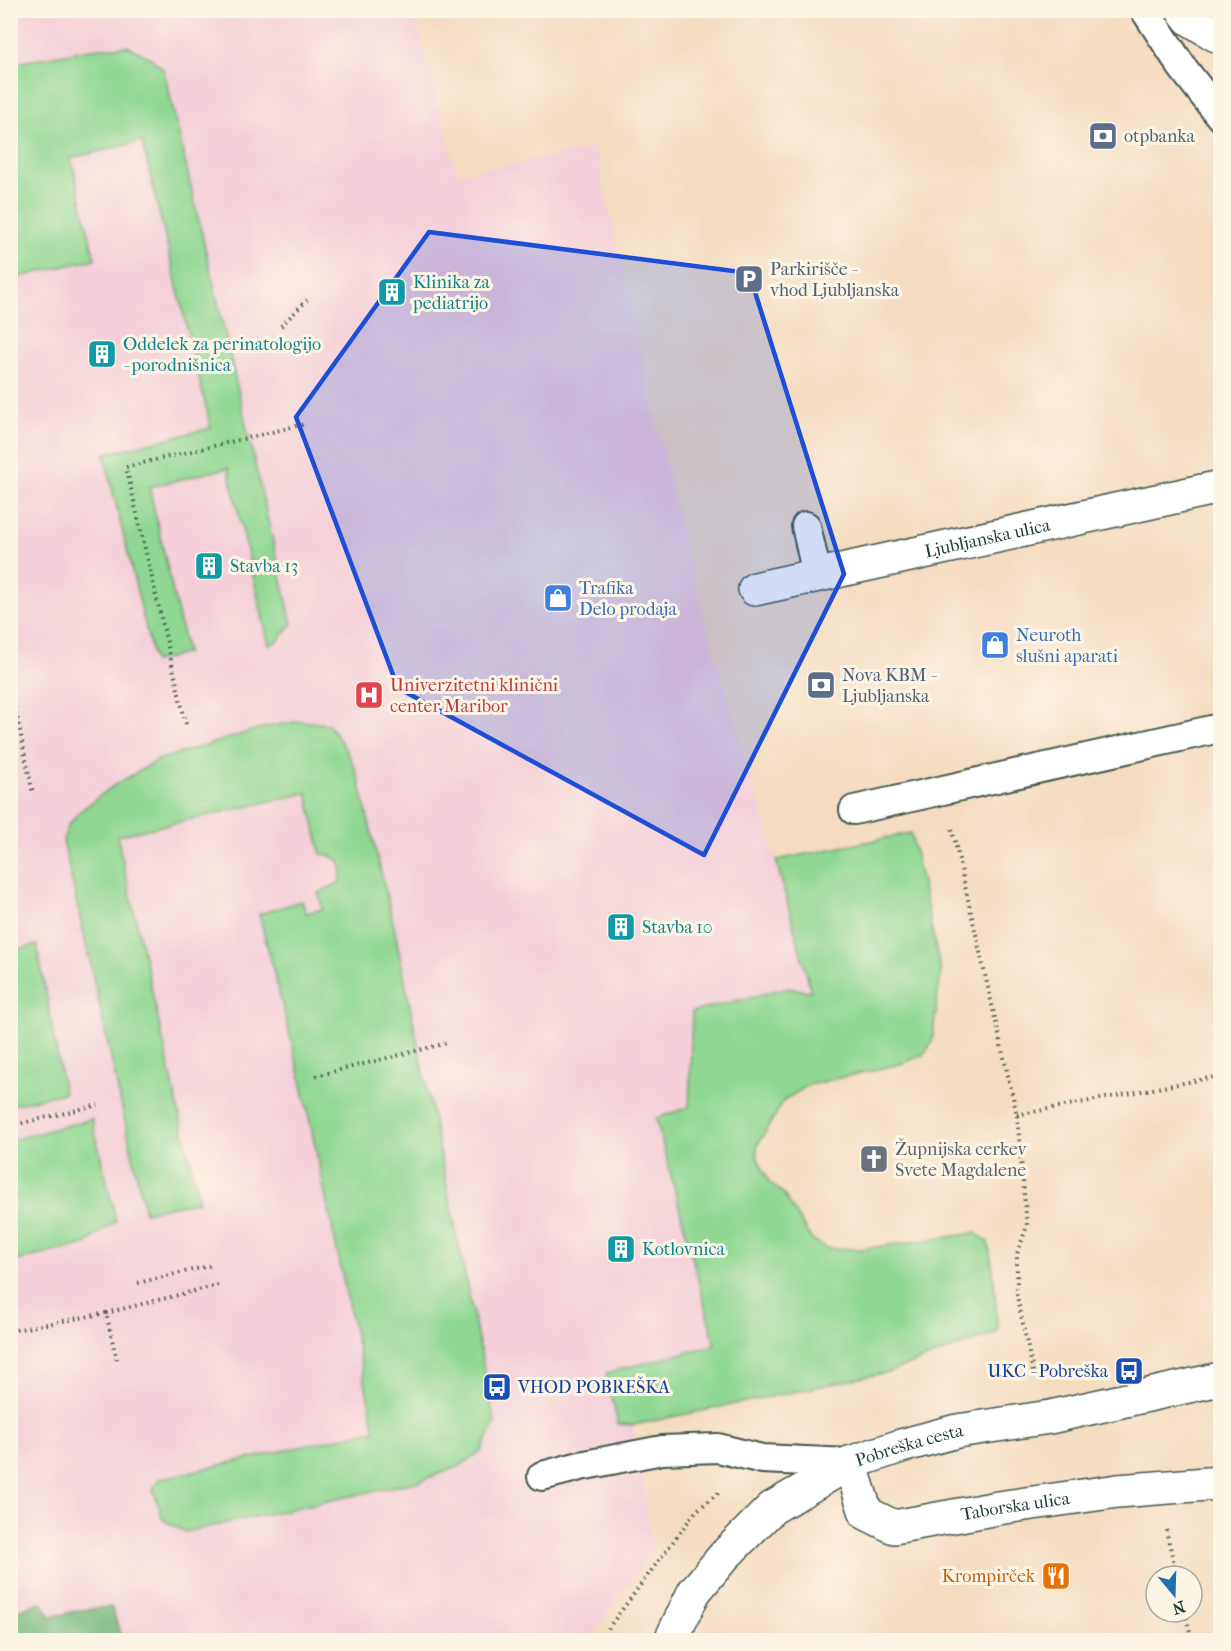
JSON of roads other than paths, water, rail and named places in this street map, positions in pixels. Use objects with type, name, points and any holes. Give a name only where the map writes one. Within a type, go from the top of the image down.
[{"type":"street","points":[[1183,10],[1190,19],[1215,28]]},
{"type":"street","name":"Ljubljanska ulica","points":[[755,589],[1221,487]]},
{"type":"street","name":"Pobreška cesta","points":[[671,1641],[694,1592],[725,1555],[772,1508],[850,1463],[957,1431],[1050,1417],[1221,1378]]},
{"type":"street","name":"Taborska ulica","points":[[850,1463],[866,1513],[894,1527],[998,1508],[1118,1491],[1221,1483]]},
{"type":"lane","points":[[1145,10],[1182,67],[1221,116]]},
{"type":"lane","points":[[806,526],[817,575]]},
{"type":"lane","points":[[854,810],[1221,728]]},
{"type":"lane","points":[[542,1476],[662,1450],[707,1448],[718,1448],[762,1459],[850,1463]]},
{"type":"place","name":"otpbanka","points":[[1103,136]]},
{"type":"place","name":"Parkirišče - vhod Ljubljanska","points":[[749,279]]},
{"type":"place","name":"Klinika za pediatrijo","points":[[392,292]]},
{"type":"place","name":"Oddelek za perinatologijo - porodnišnica","points":[[102,354]]},
{"type":"place","name":"Stavba 13","points":[[209,566]]},
{"type":"place","name":"Trafika Delo prodaja","points":[[558,598]]},
{"type":"place","name":"Neuroth slušni aparati","points":[[995,645]]},
{"type":"place","name":"Nova KBM - Ljubljanska","points":[[821,685]]},
{"type":"place","name":"Univerzitetni klinični center Maribor","points":[[369,695]]},
{"type":"place","name":"Stavba 10","points":[[621,927]]},
{"type":"place","name":"Župnijska cerkev Svete Magdalene","points":[[874,1159]]},
{"type":"place","name":"Kotlovnica","points":[[621,1249]]},
{"type":"place","name":"UKC - Pobreška","points":[[1129,1371]]},
{"type":"place","name":"VHOD POBREŠKA","points":[[497,1387]]},
{"type":"place","name":"Krompirček","points":[[1056,1576]]}]
